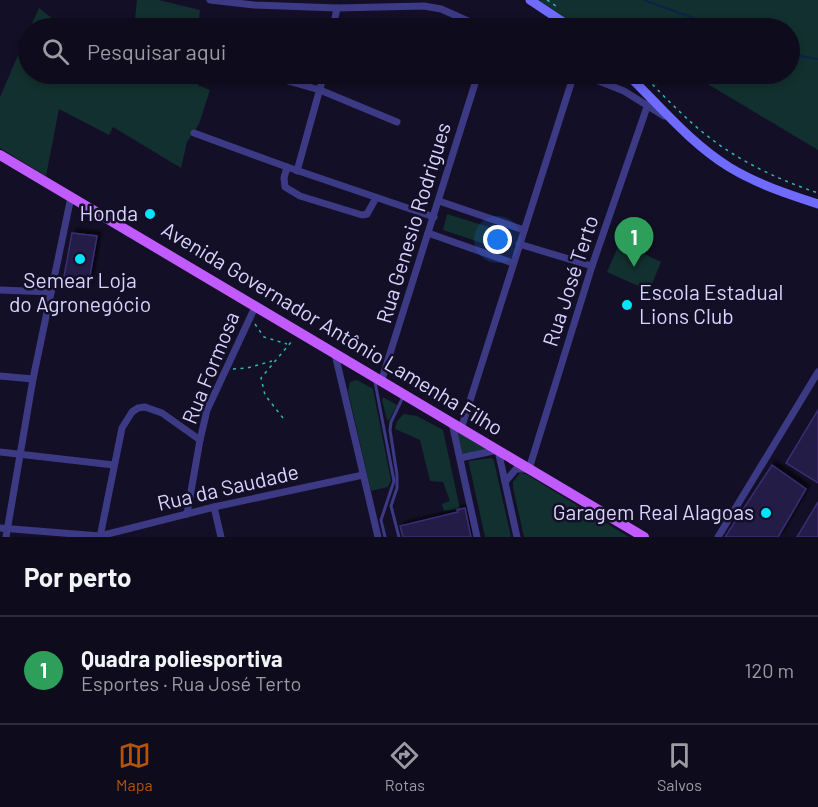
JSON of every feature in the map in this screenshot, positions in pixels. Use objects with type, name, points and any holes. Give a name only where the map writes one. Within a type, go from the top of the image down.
[{"type":"main road","points":[[530,0],[558,18]]},
{"type":"main road","points":[[637,84],[689,135],[727,165],[751,179],[818,204]]},
{"type":"main road","name":"Avenida Governador Antônio Lamenha Filho","points":[[0,155],[253,312],[299,333],[644,537]]},
{"type":"street","points":[[210,0],[254,5],[337,9],[424,6],[441,9],[461,18]]},
{"type":"street","points":[[335,18],[337,9]]},
{"type":"street","points":[[299,84],[320,90],[397,122]]},
{"type":"street","points":[[297,171],[322,84]]},
{"type":"street","name":"Rua Genesio Rodrigues","points":[[378,380],[434,217],[475,84]]},
{"type":"street","points":[[477,537],[460,458],[456,426],[513,263],[571,84]]},
{"type":"street","points":[[606,84],[648,104],[689,135]]},
{"type":"street","name":"Rua José Terto","points":[[529,469],[592,266],[648,104]]},
{"type":"street","points":[[194,133],[297,171],[434,217]]},
{"type":"street","points":[[287,167],[284,178],[285,187],[300,196],[362,215],[367,214],[376,198]]},
{"type":"street","points":[[6,537],[4,528],[22,454],[33,378],[71,197]]},
{"type":"street","points":[[439,201],[524,230]]},
{"type":"street","points":[[428,234],[513,263]]},
{"type":"street","points":[[519,244],[592,266]]},
{"type":"street","points":[[0,290],[51,292]]},
{"type":"street","name":"Rua Formosa","points":[[187,514],[207,411],[253,312]]},
{"type":"street","points":[[335,354],[378,537]]},
{"type":"street","points":[[718,537],[818,372]]},
{"type":"street","points":[[0,376],[33,378]]},
{"type":"street","points":[[100,536],[122,428],[127,418],[138,408],[146,407],[162,413],[200,440]]},
{"type":"street","points":[[460,458],[498,450],[517,537]]},
{"type":"street","points":[[0,452],[114,465]]},
{"type":"street","points":[[505,482],[516,469],[529,469]]},
{"type":"street","name":"Rua da Saudade","points":[[4,528],[100,536],[214,507],[363,474]]},
{"type":"street","points":[[214,507],[221,537]]},
{"type":"lane","points":[[378,380],[394,481],[381,520],[385,537]]},
{"type":"lane","points":[[399,537],[391,506],[397,488],[397,475],[390,430],[391,422],[404,395]]},
{"type":"path","points":[[652,84],[713,140],[761,170],[818,193]]},
{"type":"path","points":[[253,312],[264,337],[288,345]]},
{"type":"path","points":[[283,418],[265,395],[261,378],[299,333]]},
{"type":"path","points":[[226,370],[247,368],[273,361]]},
{"type":"green space","points":[[137,0],[159,0],[200,10],[199,18],[135,18]]},
{"type":"green space","points":[[539,0],[818,0],[818,150],[708,84],[800,84],[800,18],[564,18]]},
{"type":"green space","points":[[39,8],[52,18],[34,18]]},
{"type":"green space","points":[[18,55],[18,84],[198,84],[210,90],[199,124],[187,142],[181,168],[113,127],[109,135],[59,109],[46,176],[0,148],[0,97]]},
{"type":"green space","points":[[447,214],[511,234],[506,251],[443,230]]},
{"type":"green space","points":[[620,242],[661,262],[649,291],[607,272]]},
{"type":"green space","points":[[357,380],[373,389],[391,481],[388,487],[371,491],[348,391],[350,382]]},
{"type":"green space","points":[[383,397],[397,405],[389,420],[387,420]]},
{"type":"green space","points":[[404,414],[417,416],[443,430],[460,509],[444,511],[442,504],[450,501],[443,482],[430,481],[420,440],[395,429],[397,421]]},
{"type":"green space","points":[[452,423],[498,450],[460,458]]},
{"type":"green space","points":[[492,458],[511,537],[485,537],[469,461]]},
{"type":"green space","points":[[520,473],[526,474],[629,537],[524,537],[513,488],[513,482]]},
{"type":"building","name":"Semear Loja do Agronegócio","points":[[72,233],[97,236],[88,287],[63,282]]},
{"type":"building","points":[[818,410],[818,483],[786,463]]},
{"type":"building","name":"Garagem Real Alagoas","points":[[772,465],[806,489],[778,537],[725,537]]},
{"type":"building","points":[[818,502],[818,537],[797,537]]},
{"type":"building","points":[[465,508],[471,537],[403,537],[400,526],[458,512],[457,510]]},
{"type":"waterway","points":[[644,0],[694,18]]},
{"type":"waterway","points":[[800,56],[818,59]]},
{"type":"place","name":"Honda","points":[[150,214]]},
{"type":"place","name":"Semear Loja do Agronegócio","points":[[80,259]]},
{"type":"place","name":"Quadra poliesportiva","points":[[634,267]]},
{"type":"place","name":"Escola Estadual Lions Club","points":[[627,305]]},
{"type":"place","name":"Garagem Real Alagoas","points":[[766,513]]}]
